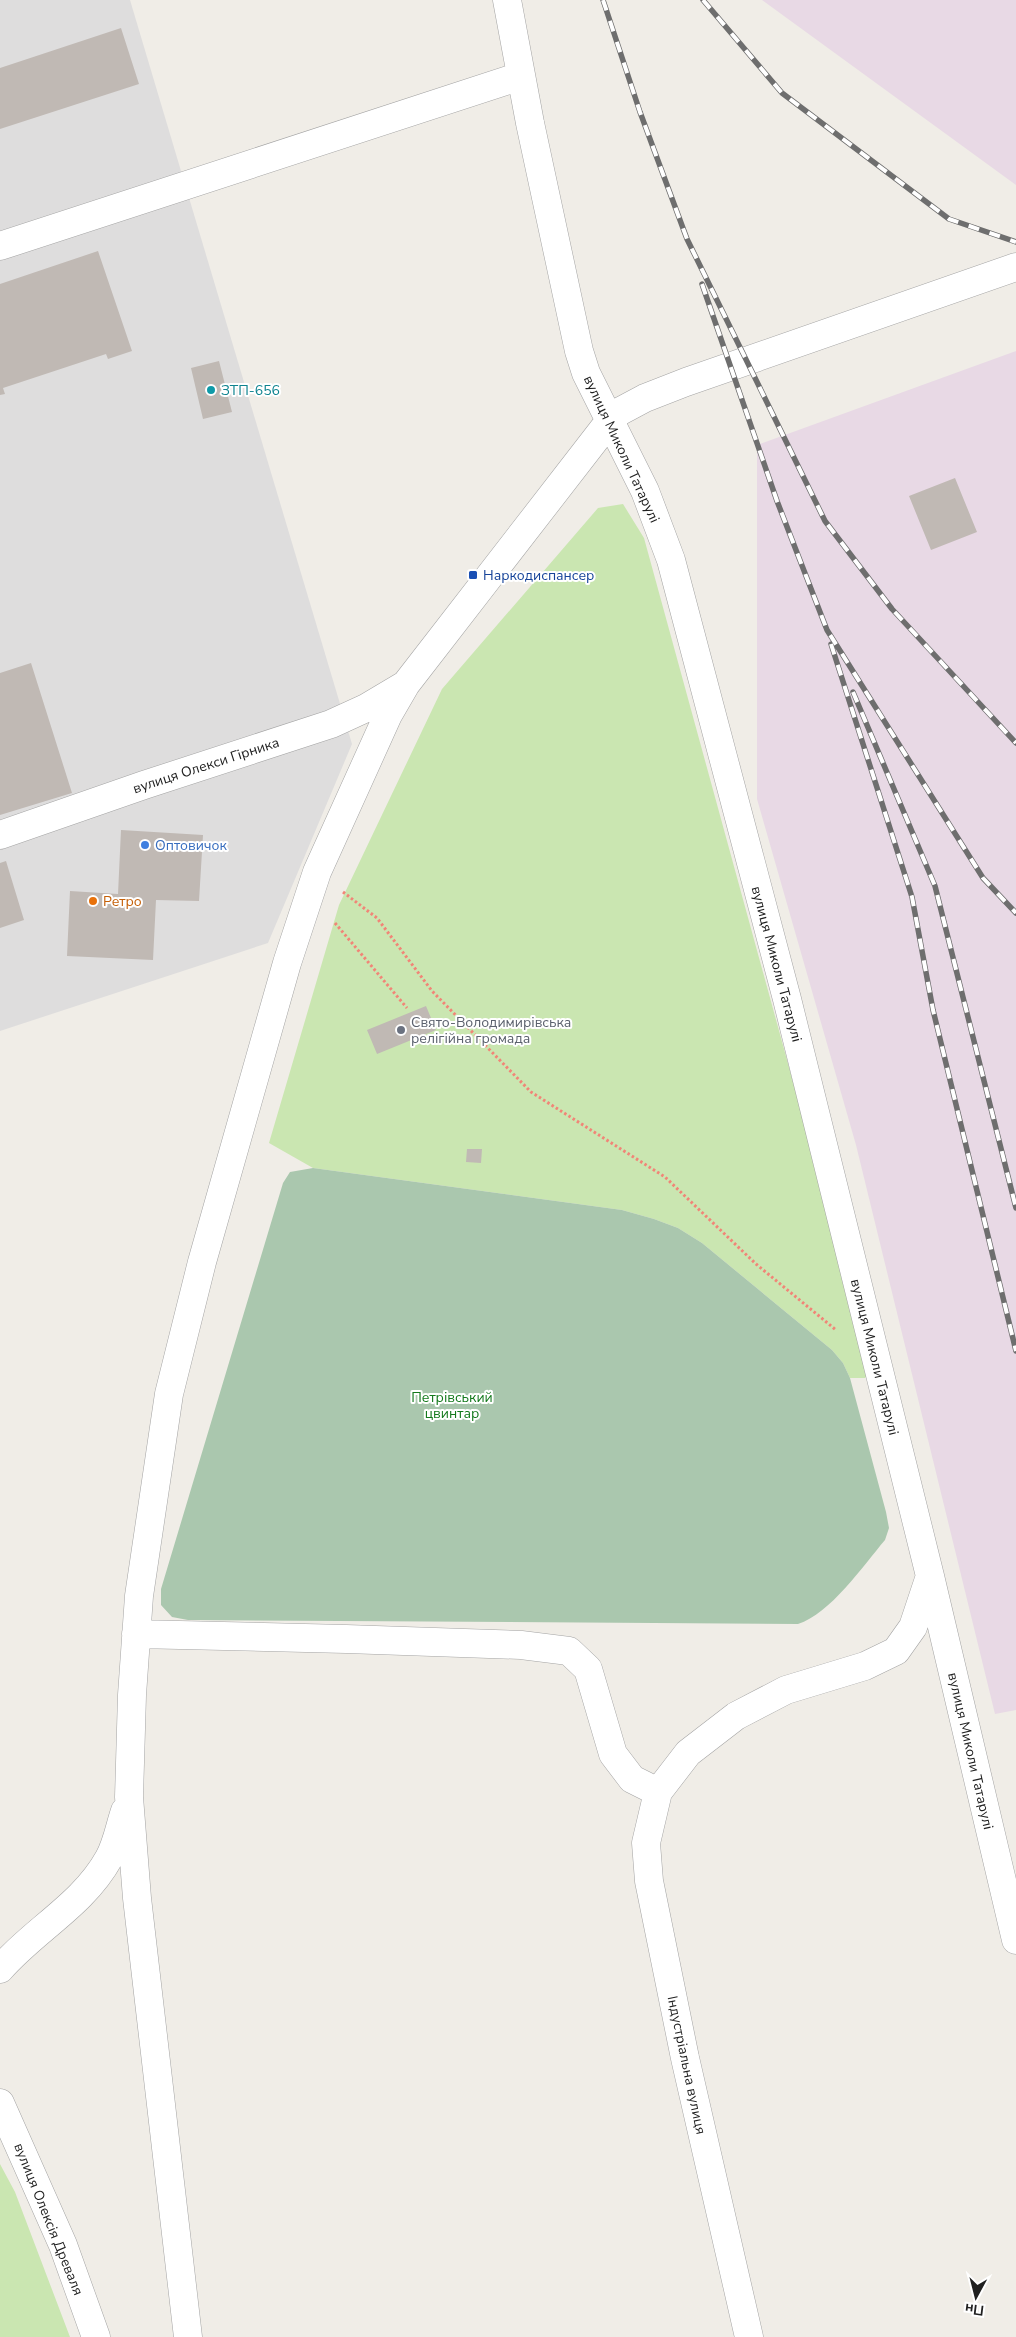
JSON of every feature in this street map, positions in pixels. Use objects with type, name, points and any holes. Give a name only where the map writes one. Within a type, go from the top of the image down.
[{"type":"street","name":"вулиця Миколи Татарулі","points":[[507,0],[521,76],[579,351],[586,373],[645,491],[671,560],[787,999],[930,1576],[1016,1940]]},
{"type":"street","points":[[0,246],[521,76]]},
{"type":"street","points":[[188,2337],[137,1898],[129,1797],[132,1695],[139,1596],[169,1394],[202,1262],[287,963],[314,883],[388,715],[406,684],[609,420],[624,408],[680,384],[1016,267]]},
{"type":"street","name":"вулиця Олекси Гірника","points":[[0,835],[144,784],[331,724],[366,708],[406,684]]},
{"type":"street","points":[[136,1634],[366,1639],[521,1645],[568,1651],[588,1669],[613,1754],[632,1778],[658,1792],[688,1753],[736,1716],[786,1690],[865,1666],[896,1651],[913,1626],[930,1576]]},
{"type":"street","name":"Індустріальна вулиця","points":[[658,1792],[646,1842],[649,1881],[684,2058],[749,2337]]},
{"type":"street","points":[[0,1969],[19,1947],[74,1904],[110,1857],[129,1797]]},
{"type":"street","name":"вулиця Олексія Древаля","points":[[0,2103],[63,2245],[87,2332]]},
{"type":"path","points":[[314,883],[406,1008]]},
{"type":"path","points":[[314,883],[377,918],[432,991],[531,1092],[665,1176],[756,1264],[842,1335]]},
{"type":"shaded area","points":[[0,0],[130,0],[352,744],[268,943],[0,1031]]},
{"type":"shaded area","points":[[762,0],[1016,0],[1016,185]]},
{"type":"shaded area","points":[[1016,351],[1016,1710],[995,1714],[856,1145],[757,799],[757,445]]},
{"type":"green space","points":[[623,504],[644,538],[872,1370],[865,1378],[850,1378],[843,1363],[832,1350],[702,1243],[678,1228],[622,1210],[313,1168],[269,1143],[339,905],[442,689],[598,508]]},
{"type":"green space","name":"Петрівський цвинтар","points":[[313,1168],[622,1210],[678,1228],[702,1243],[832,1350],[843,1363],[850,1378],[886,1512],[889,1528],[885,1540],[834,1600],[810,1619],[798,1624],[188,1620],[172,1617],[161,1605],[161,1589],[283,1183],[290,1172]]},
{"type":"green space","points":[[0,2164],[15,2192],[70,2337],[0,2337]]},
{"type":"building","points":[[121,28],[139,84],[0,129],[0,68]]},
{"type":"building","points":[[98,251],[132,351],[108,359],[106,354],[3,388],[5,394],[0,395],[0,284]]},
{"type":"building","name":"ЗТП-656","points":[[219,361],[232,412],[203,419],[191,368]]},
{"type":"building","points":[[955,478],[977,532],[931,550],[909,496]]},
{"type":"building","points":[[31,663],[72,793],[0,815],[0,673]]},
{"type":"building","points":[[121,830],[203,835],[199,901],[156,900],[153,960],[67,956],[70,891],[118,894]]},
{"type":"building","points":[[6,861],[24,920],[0,928],[0,863]]},
{"type":"building","name":"Свято-Володимирівська релігійна громада","points":[[426,1006],[436,1030],[377,1054],[367,1030]]},
{"type":"building","points":[[467,1149],[482,1149],[481,1163],[466,1162]]},
{"type":"railway","points":[[603,0],[640,112],[687,239],[825,521],[892,609],[1016,743]]},
{"type":"railway","points":[[703,0],[782,93],[949,219],[1016,242]]},
{"type":"railway","points":[[702,284],[777,501],[827,630],[983,878],[1016,913]]},
{"type":"railway","points":[[831,644],[912,897],[933,1010],[1016,1351]]},
{"type":"railway","points":[[853,692],[935,886],[1016,1208]]},
{"type":"place","name":"ЗТП-656","points":[[211,390]]},
{"type":"place","name":"Наркодиспансер","points":[[473,575]]},
{"type":"place","name":"Оптовичок","points":[[145,845]]},
{"type":"place","name":"Ретро","points":[[93,901]]},
{"type":"place","name":"Свято-Володимирівська релігійна громада","points":[[401,1030]]}]
